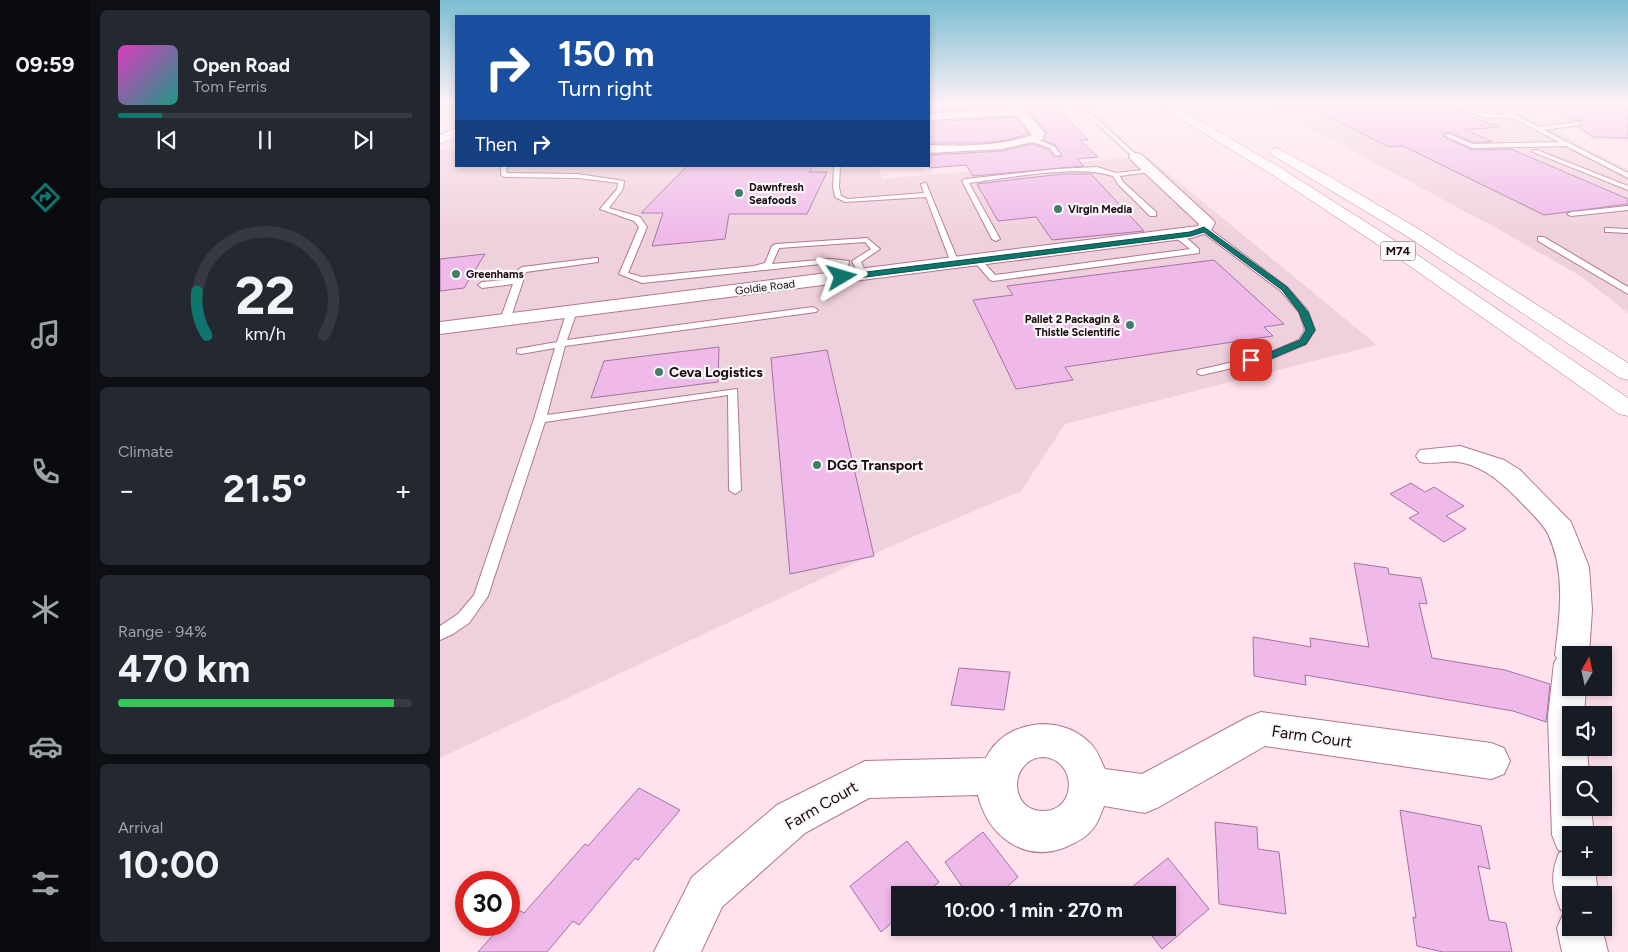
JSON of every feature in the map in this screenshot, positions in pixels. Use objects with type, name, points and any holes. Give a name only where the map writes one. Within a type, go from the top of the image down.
[{"type":"main road","name":"M74","points":[[1236,147],[1276,171],[1410,258],[1628,409]]},
{"type":"main road","name":"M74","points":[[1268,147],[1312,172],[1448,256],[1628,373]]},
{"type":"street","points":[[930,149],[952,147]]},
{"type":"street","points":[[1136,157],[1207,223],[1204,229]]},
{"type":"street","name":"Goldie Road","points":[[440,328],[1178,235],[1204,229]]},
{"type":"street","points":[[1429,456],[1460,454],[1495,466],[1511,476],[1561,529],[1574,567],[1576,610],[1573,646]]},
{"type":"street","points":[[1568,696],[1566,717],[1572,826]]},
{"type":"street","name":"Farm Court","points":[[1090,785],[1145,794],[1261,729],[1491,761]]},
{"type":"street","points":[[1039,741],[1054,742],[1068,748],[1079,758],[1087,770],[1090,785],[1088,800],[1081,814],[1069,824],[1054,830],[1038,831],[1022,827],[1009,818],[1000,806],[996,791],[996,776],[1002,763],[1024,744],[1039,741]]},
{"type":"street","name":"Farm Court","points":[[677,952],[707,892],[791,818],[865,780],[996,776]]},
{"type":"street","points":[[1582,936],[1585,952]]},
{"type":"lane","points":[[1052,147],[1058,156]]},
{"type":"lane","points":[[1125,147],[1136,157]]},
{"type":"lane","points":[[1574,147],[1628,176]]},
{"type":"lane","points":[[1535,151],[1628,188]]},
{"type":"lane","points":[[504,167],[504,174],[582,176],[608,178],[622,182],[620,189],[604,209],[637,218],[643,227],[624,274],[642,280],[831,260],[846,263],[842,277]]},
{"type":"lane","points":[[837,167],[836,187],[838,197],[847,200],[928,195]]},
{"type":"lane","points":[[996,238],[966,181],[1067,170],[1097,169],[1116,175],[1150,170]]},
{"type":"lane","points":[[1595,175],[1620,172]]},
{"type":"lane","points":[[1116,175],[1120,183],[1153,214]]},
{"type":"lane","points":[[924,184],[955,263]]},
{"type":"lane","points":[[1572,214],[1628,208]]},
{"type":"lane","points":[[1202,372],[1267,357],[1303,342],[1310,330],[1303,312],[1284,289],[1204,229]]},
{"type":"lane","points":[[1608,230],[1628,231]]},
{"type":"lane","points":[[977,260],[993,278],[1196,251],[1178,235]]},
{"type":"lane","points":[[1541,239],[1628,291]]},
{"type":"lane","points":[[743,270],[768,265],[776,246],[867,240],[876,249],[856,261],[863,275]]},
{"type":"lane","points":[[505,320],[522,270],[595,260]]},
{"type":"lane","points":[[482,285],[518,281]]},
{"type":"lane","points":[[521,351],[813,310]]},
{"type":"lane","points":[[440,634],[471,613],[481,596],[540,419],[572,312]]},
{"type":"lane","points":[[540,419],[733,391],[735,490]]},
{"type":"shaded area","points":[[1346,147],[1585,147],[1628,169],[1628,313],[1582,277],[1500,230]]},
{"type":"shaded area","points":[[455,148],[455,167],[879,167],[882,179],[1147,156],[1377,345],[1065,424],[1021,491],[889,547],[440,758],[440,151]]},
{"type":"building","points":[[1018,147],[1042,147],[1049,150],[1054,157],[1062,156],[1057,147],[1088,147],[1098,157],[1077,159],[1084,166],[973,176],[966,165],[929,168],[930,155],[1002,151]]},
{"type":"building","points":[[1406,147],[1467,147],[1472,150],[1511,149],[1628,199],[1628,204],[1544,215]]},
{"type":"building","name":"Dawnfresh Seafoods","points":[[686,167],[812,167],[809,172],[827,172],[807,214],[729,214],[725,239],[652,246],[663,213],[641,213]]},
{"type":"building","name":"Virgin Media","points":[[1062,174],[1091,174],[1144,231],[1052,240],[1036,217],[998,221],[977,184]]},
{"type":"building","name":"Greenhams","points":[[485,254],[464,288],[440,291],[440,259]]},
{"type":"building","name":"Pallet 2 Packagin & Thistle Scientific","points":[[1214,260],[1284,324],[1264,327],[1273,336],[1065,367],[1073,380],[1016,389],[973,300],[1013,295],[1007,286]]},
{"type":"building","name":"Ceva Logistics","points":[[719,347],[718,382],[591,398],[604,361]]},
{"type":"building","name":"DGG Transport","points":[[827,350],[874,556],[790,574],[771,358]]},
{"type":"building","points":[[1411,483],[1425,492],[1434,487],[1464,506],[1446,516],[1466,529],[1444,542],[1409,518],[1419,513],[1390,494]]},
{"type":"building","points":[[1354,563],[1388,568],[1389,574],[1421,578],[1427,604],[1419,603],[1432,658],[1505,670],[1550,684],[1546,722],[1513,711],[1305,675],[1306,685],[1254,676],[1253,637],[1311,647],[1310,638],[1369,647]]},
{"type":"building","points":[[959,668],[1010,672],[1004,710],[951,705]]},
{"type":"building","points":[[639,788],[680,810],[638,860],[635,858],[579,925],[573,921],[547,952],[478,952],[492,936],[520,936],[520,911],[524,913],[585,844],[588,846]]},
{"type":"building","points":[[1400,810],[1481,826],[1490,869],[1478,866],[1489,920],[1506,923],[1512,952],[1443,952],[1417,946],[1413,917],[1416,918]]},
{"type":"building","points":[[1215,822],[1257,827],[1258,849],[1279,852],[1286,914],[1219,904]]},
{"type":"building","points":[[983,832],[1018,877],[1008,886],[962,886],[945,862]]},
{"type":"building","points":[[907,841],[939,882],[934,886],[891,886],[891,924],[881,932],[850,886]]},
{"type":"building","points":[[1168,858],[1209,909],[1162,949],[1152,936],[1176,936],[1176,886],[1133,886]]},
{"type":"place","name":"Dawnfresh Seafoods","points":[[739,193]]},
{"type":"place","name":"Virgin Media","points":[[1058,209]]},
{"type":"place","name":"Greenhams","points":[[456,274]]},
{"type":"place","name":"Pallet 2 Packagin & Thistle Scientific","points":[[1130,325]]},
{"type":"place","name":"Ceva Logistics","points":[[659,372]]},
{"type":"place","name":"DGG Transport","points":[[817,465]]},
{"type":"route","points":[[842,277],[1191,234],[1204,229],[1284,289],[1303,312],[1310,330],[1303,342],[1267,357],[1251,360]]}]
